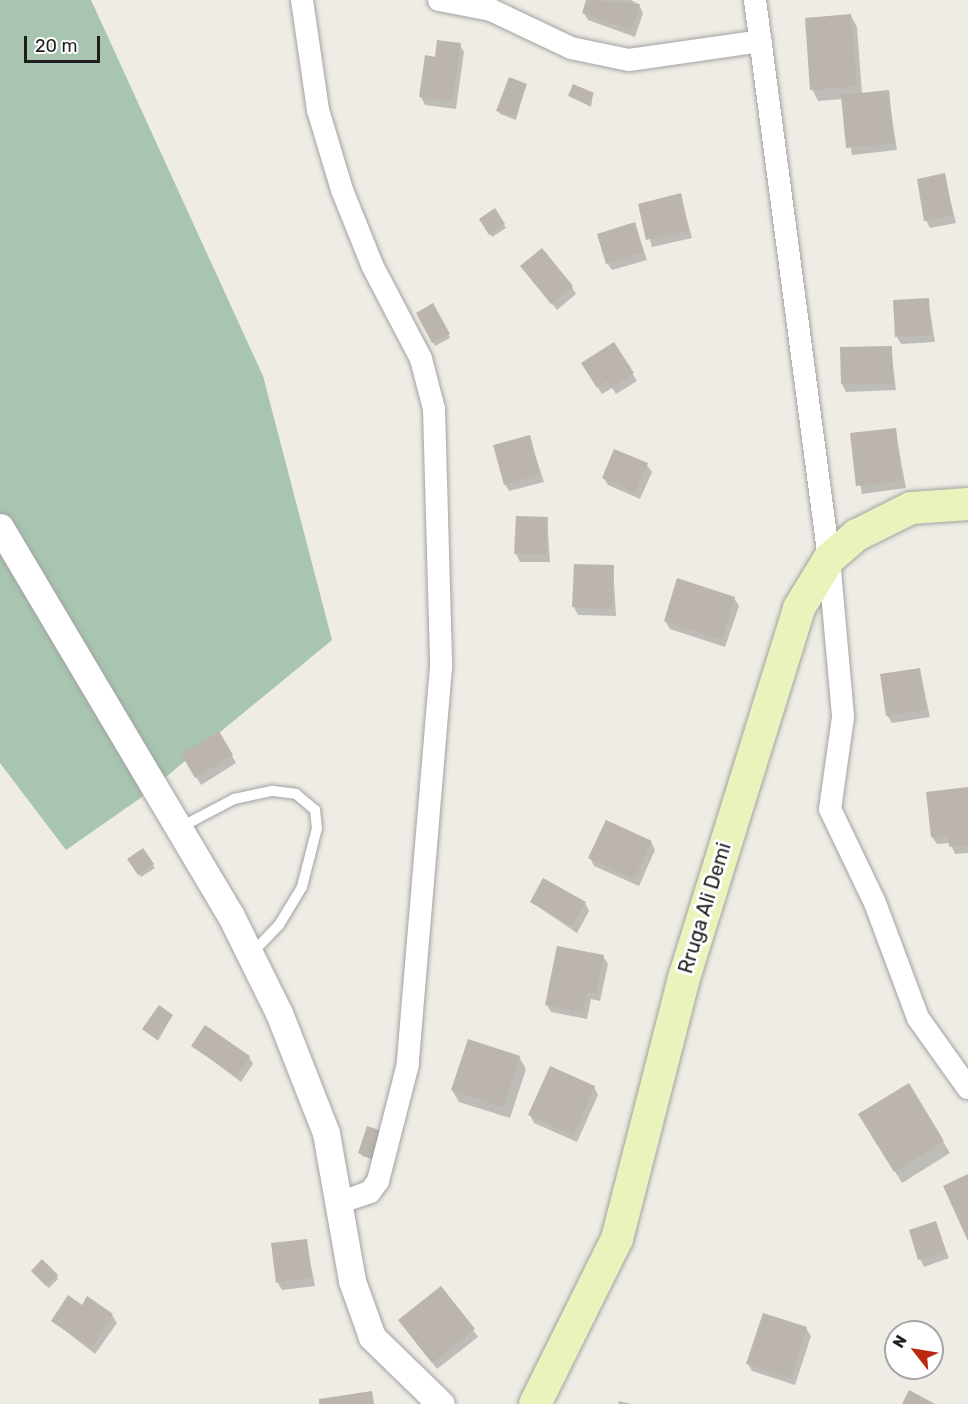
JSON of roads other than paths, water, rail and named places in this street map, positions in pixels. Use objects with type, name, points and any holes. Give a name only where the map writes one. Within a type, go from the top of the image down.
[{"type":"main road","name":"Rruga Ali Demi","points":[[535,1404],[617,1239],[684,978],[784,648],[814,579],[829,559],[857,535],[911,508],[968,504]]},
{"type":"street","points":[[302,0],[318,110],[342,190],[373,267],[421,358],[434,409],[441,667],[408,1064],[378,1181],[370,1192],[338,1203]]},
{"type":"street","points":[[439,0],[490,10],[571,48],[629,60],[761,41]]},
{"type":"street","points":[[756,0],[829,559],[843,717],[830,809],[875,903],[918,1018],[968,1088]]},
{"type":"street","points":[[0,527],[250,954],[305,1071],[326,1133],[352,1281],[372,1337],[441,1404]]},
{"type":"lane","points":[[178,828],[234,799],[273,791],[296,794],[315,810],[317,828],[302,887],[279,925],[250,954]]}]
